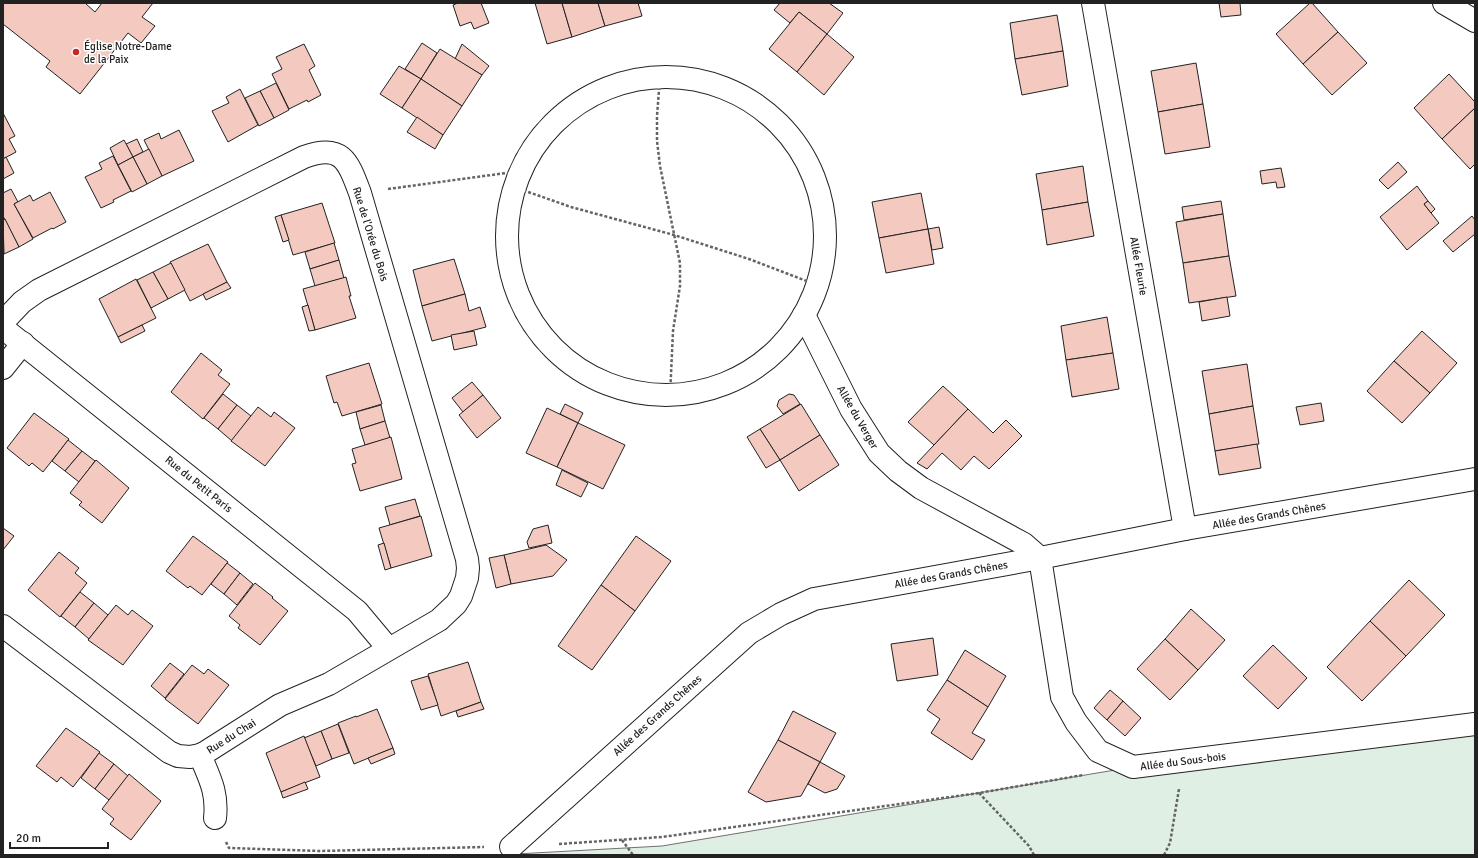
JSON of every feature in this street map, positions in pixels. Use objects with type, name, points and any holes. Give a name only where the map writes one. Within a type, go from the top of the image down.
[{"type":"street","name":"Allée Fleurie","points":[[1093,3],[1185,529]]},
{"type":"street","points":[[1444,3],[1475,21]]},
{"type":"street","points":[[660,77],[684,78],[706,82],[729,90],[743,97],[769,115],[785,131],[800,150],[819,193],[824,216],[823,262],[812,300],[804,315],[783,344],[770,357],[740,377],[712,389],[670,396],[651,395],[614,388],[596,380],[564,360],[538,332],[528,317],[513,282],[507,244],[507,225],[510,206],[518,179],[530,154],[541,137],[570,110],[603,90],[622,83],[660,77]]},
{"type":"street","name":"Rue de l'Orée du Bois","points":[[3,322],[22,302],[39,290],[312,154],[328,151],[340,156],[350,167],[360,193],[467,559],[468,568],[461,596],[448,612],[424,629],[388,648]]},
{"type":"street","name":"Allée du Verger","points":[[804,315],[851,409],[879,453],[898,471],[921,488],[1024,544],[1040,558]]},
{"type":"street","name":"Rue du Petit Paris","points":[[3,328],[357,611],[388,648]]},
{"type":"street","points":[[3,368],[23,343]]},
{"type":"street","name":"Allée des Grands Chênes","points":[[511,847],[749,633],[781,614],[814,599],[1040,558],[1185,529],[1475,479]]},
{"type":"street","name":"Allée du Sous-bois","points":[[1040,558],[1062,697],[1076,722],[1098,751],[1133,767],[1475,724]]},
{"type":"street","name":"Rue du Chai","points":[[3,626],[169,752],[183,757],[200,755],[280,705],[329,684],[388,648]]},
{"type":"street","points":[[200,755],[215,791],[215,818]]},
{"type":"path","points":[[660,77],[657,141],[660,166],[680,263],[680,286],[673,331],[670,396]]},
{"type":"path","points":[[360,193],[518,179],[571,207],[674,235],[749,259],[817,285]]},
{"type":"path","points":[[1164,855],[1170,843],[1183,761]]},
{"type":"path","points":[[558,844],[662,837],[979,793],[1088,774]]},
{"type":"path","points":[[979,793],[1029,846],[1034,855]]},
{"type":"path","points":[[215,818],[229,848],[320,851],[511,847]]},
{"type":"path","points":[[622,840],[633,855]]},
{"type":"green space","points":[[1475,724],[1475,855],[497,855],[662,846],[1133,767]]},
{"type":"building","name":"Église Notre-Dame de la Paix","points":[[3,3],[85,3],[95,12],[102,3],[153,3],[142,17],[155,26],[141,43],[128,33],[80,94],[46,67],[50,61],[3,24]]},
{"type":"building","points":[[458,3],[481,3],[489,23],[474,29],[471,22],[460,26],[453,5]]},
{"type":"building","points":[[535,3],[562,3],[572,37],[547,44]]},
{"type":"building","points":[[562,3],[598,3],[605,26],[572,37]]},
{"type":"building","points":[[598,3],[638,3],[642,16],[605,26]]},
{"type":"building","points":[[780,3],[829,3],[843,13],[827,34],[799,12],[790,23],[774,10]]},
{"type":"building","points":[[1219,3],[1240,3],[1241,15],[1221,17]]},
{"type":"building","points":[[1310,3],[1312,3],[1338,32],[1303,64],[1276,34]]},
{"type":"building","points":[[799,12],[827,34],[797,72],[769,49]]},
{"type":"building","points":[[1057,15],[1063,51],[1015,59],[1010,23]]},
{"type":"building","points":[[1338,32],[1367,63],[1332,95],[1303,64]]},
{"type":"building","points":[[827,34],[854,57],[824,95],[797,72]]},
{"type":"building","points":[[422,43],[437,53],[421,79],[405,69]]},
{"type":"building","points":[[304,44],[315,66],[309,70],[321,95],[308,102],[307,100],[289,109],[272,74],[282,69],[276,57]]},
{"type":"building","points":[[462,44],[489,66],[482,75],[455,59]]},
{"type":"building","points":[[440,49],[482,75],[462,106],[421,79]]},
{"type":"building","points":[[1063,51],[1068,86],[1022,95],[1015,59]]},
{"type":"building","points":[[1196,63],[1203,104],[1158,112],[1151,71]]},
{"type":"building","points":[[399,66],[421,79],[402,108],[380,94]]},
{"type":"building","points":[[1449,74],[1475,102],[1475,108],[1442,139],[1414,108]]},
{"type":"building","points":[[421,79],[462,106],[443,135],[402,108]]},
{"type":"building","points":[[276,83],[289,110],[274,118],[260,91]]},
{"type":"building","points":[[240,89],[258,125],[228,142],[212,111],[229,103],[226,97]]},
{"type":"building","points":[[260,91],[274,118],[259,126],[245,98]]},
{"type":"building","points":[[1203,104],[1210,147],[1165,154],[1158,112]]},
{"type":"building","points":[[1475,108],[1475,164],[1470,169],[1442,139]]},
{"type":"building","points":[[3,113],[15,136],[9,139],[16,152],[3,159]]},
{"type":"building","points":[[417,117],[443,135],[435,149],[407,132]]},
{"type":"building","points":[[179,130],[194,161],[162,176],[144,140],[159,133],[161,139]]},
{"type":"building","points":[[137,139],[143,152],[133,157],[126,144]]},
{"type":"building","points":[[124,140],[133,157],[118,165],[110,148]]},
{"type":"building","points":[[149,149],[162,176],[147,184],[133,157]]},
{"type":"building","points":[[113,156],[131,191],[101,208],[85,177],[102,169],[99,163]]},
{"type":"building","points":[[6,157],[14,173],[3,179],[3,159]]},
{"type":"building","points":[[133,157],[147,184],[132,192],[118,165]]},
{"type":"building","points":[[1398,162],[1407,172],[1388,189],[1379,180]]},
{"type":"building","points":[[1083,166],[1088,202],[1042,210],[1036,174]]},
{"type":"building","points":[[1281,168],[1285,187],[1277,188],[1276,182],[1262,184],[1260,171]]},
{"type":"building","points":[[1417,186],[1428,201],[1424,204],[1439,223],[1407,250],[1380,217]]},
{"type":"building","points":[[11,189],[18,202],[14,204],[33,239],[19,247],[3,216],[3,193]]},
{"type":"building","points":[[50,192],[66,222],[33,238],[14,204],[30,195],[33,201]]},
{"type":"building","points":[[921,193],[928,229],[879,238],[872,202]]},
{"type":"building","points":[[1221,201],[1223,214],[1184,220],[1182,207]]},
{"type":"building","points":[[1428,201],[1435,209],[1431,213],[1424,204]]},
{"type":"building","points":[[1088,202],[1094,236],[1047,245],[1042,210]]},
{"type":"building","points":[[322,203],[335,243],[293,255],[281,215]]},
{"type":"building","points":[[1223,214],[1229,256],[1183,263],[1176,222]]},
{"type":"building","points":[[281,215],[289,240],[283,242],[275,217]]},
{"type":"building","points":[[1472,216],[1475,220],[1475,234],[1453,252],[1443,241]]},
{"type":"building","points":[[5,219],[19,247],[4,254],[3,220]]},
{"type":"building","points":[[939,227],[943,248],[932,250],[928,229]]},
{"type":"building","points":[[928,229],[934,264],[886,273],[879,238]]},
{"type":"building","points":[[334,243],[339,260],[310,269],[305,252]]},
{"type":"building","points":[[208,244],[227,282],[190,301],[170,262]]},
{"type":"building","points":[[1229,256],[1236,296],[1189,303],[1183,263]]},
{"type":"building","points":[[454,259],[465,294],[422,306],[413,270]]},
{"type":"building","points":[[339,260],[344,278],[315,286],[310,269]]},
{"type":"building","points":[[171,263],[185,290],[168,299],[153,272]]},
{"type":"building","points":[[153,272],[168,299],[151,308],[137,280]]},
{"type":"building","points":[[346,277],[351,296],[349,296],[356,318],[315,330],[303,289]]},
{"type":"building","points":[[136,279],[156,318],[118,337],[99,299]]},
{"type":"building","points":[[227,282],[231,288],[206,300],[203,294]]},
{"type":"building","points":[[465,294],[469,311],[480,307],[486,327],[432,341],[422,306]]},
{"type":"building","points":[[1227,297],[1230,316],[1202,321],[1199,302]]},
{"type":"building","points":[[308,305],[315,330],[309,331],[302,307]]},
{"type":"building","points":[[1107,317],[1113,353],[1066,360],[1061,326]]},
{"type":"building","points":[[142,325],[145,331],[121,343],[118,337]]},
{"type":"building","points":[[474,331],[477,345],[454,350],[451,335]]},
{"type":"building","points":[[1422,331],[1457,363],[1430,393],[1394,361]]},
{"type":"building","points":[[201,353],[222,370],[218,375],[230,384],[203,419],[171,392]]},
{"type":"building","points":[[1113,353],[1119,389],[1072,397],[1066,360]]},
{"type":"building","points":[[1394,361],[1430,393],[1402,423],[1367,391]]},
{"type":"building","points":[[369,363],[382,404],[342,416],[337,402],[334,403],[326,376]]},
{"type":"building","points":[[1247,364],[1253,406],[1209,414],[1202,371]]},
{"type":"building","points":[[472,382],[483,395],[463,412],[452,398]]},
{"type":"building","points":[[943,386],[968,409],[934,445],[908,422]]},
{"type":"building","points":[[223,394],[237,405],[218,429],[204,418]]},
{"type":"building","points":[[789,394],[794,395],[800,404],[783,414],[777,406],[779,400]]},
{"type":"building","points":[[483,395],[501,418],[477,438],[459,415]]},
{"type":"building","points":[[1321,403],[1324,421],[1300,425],[1296,407]]},
{"type":"building","points":[[565,404],[583,413],[578,423],[560,414]]},
{"type":"building","points":[[801,404],[820,435],[780,460],[760,429]]},
{"type":"building","points":[[237,405],[251,416],[232,441],[218,429]]},
{"type":"building","points":[[381,405],[385,421],[360,429],[356,412]]},
{"type":"building","points":[[1253,406],[1259,444],[1215,451],[1209,414]]},
{"type":"building","points":[[258,407],[271,417],[274,412],[295,428],[265,466],[231,441]]},
{"type":"building","points":[[547,408],[578,423],[557,467],[526,453]]},
{"type":"building","points":[[968,409],[993,433],[1006,420],[1022,436],[989,469],[974,456],[961,470],[942,453],[927,469],[917,463]]},
{"type":"building","points":[[34,413],[69,439],[43,472],[32,463],[29,466],[7,448]]},
{"type":"building","points":[[385,421],[390,438],[365,445],[360,429]]},
{"type":"building","points":[[578,423],[625,445],[603,489],[557,467]]},
{"type":"building","points":[[760,429],[780,460],[766,468],[747,437]]},
{"type":"building","points":[[820,435],[839,465],[799,491],[780,460]]},
{"type":"building","points":[[391,437],[402,479],[360,491],[352,464],[356,463],[352,449]]},
{"type":"building","points":[[68,440],[82,451],[65,471],[52,461]]},
{"type":"building","points":[[1257,444],[1261,468],[1219,475],[1215,451]]},
{"type":"building","points":[[82,451],[95,461],[79,482],[65,471]]},
{"type":"building","points":[[96,460],[129,488],[102,523],[79,505],[82,502],[70,493]]},
{"type":"building","points":[[562,470],[588,483],[581,497],[556,485]]},
{"type":"building","points":[[415,499],[420,516],[390,525],[385,507]]},
{"type":"building","points":[[421,516],[432,556],[391,568],[379,528]]},
{"type":"building","points":[[548,525],[552,543],[529,548],[527,542],[533,529]]},
{"type":"building","points":[[3,528],[14,536],[3,550]]},
{"type":"building","points":[[193,536],[228,562],[202,595],[190,586],[188,588],[166,571]]},
{"type":"building","points":[[636,536],[671,561],[635,611],[601,585]]},
{"type":"building","points":[[384,543],[391,568],[385,570],[378,545]]},
{"type":"building","points":[[546,545],[567,560],[553,576],[511,584],[504,555]]},
{"type":"building","points":[[59,552],[79,568],[75,573],[87,583],[60,617],[28,590]]},
{"type":"building","points":[[504,555],[511,584],[496,588],[489,558]]},
{"type":"building","points":[[227,563],[240,573],[224,594],[211,584]]},
{"type":"building","points":[[240,573],[253,584],[237,605],[224,594]]},
{"type":"building","points":[[1409,580],[1445,615],[1406,656],[1370,621]]},
{"type":"building","points":[[255,583],[288,611],[260,645],[238,628],[240,625],[229,616]]},
{"type":"building","points":[[601,585],[635,611],[592,670],[558,646]]},
{"type":"building","points":[[80,592],[94,603],[75,627],[61,616]]},
{"type":"building","points":[[94,603],[108,615],[89,639],[75,627]]},
{"type":"building","points":[[116,605],[128,615],[132,610],[153,626],[123,665],[88,640]]},
{"type":"building","points":[[1191,609],[1225,640],[1198,670],[1165,639]]},
{"type":"building","points":[[1370,621],[1406,656],[1362,701],[1327,667]]},
{"type":"building","points":[[933,638],[938,675],[897,681],[891,644]]},
{"type":"building","points":[[1165,639],[1198,670],[1170,700],[1137,669]]},
{"type":"building","points":[[1273,645],[1307,678],[1278,709],[1243,676]]},
{"type":"building","points":[[965,650],[1006,676],[988,707],[947,680]]},
{"type":"building","points":[[468,662],[481,702],[441,716],[428,674]]},
{"type":"building","points":[[170,663],[184,674],[165,698],[151,686]]},
{"type":"building","points":[[192,665],[204,674],[208,669],[229,685],[198,724],[165,699]]},
{"type":"building","points":[[428,676],[438,705],[421,710],[411,681]]},
{"type":"building","points":[[947,680],[988,707],[972,733],[985,740],[972,760],[931,733],[940,719],[927,710]]},
{"type":"building","points":[[1110,690],[1123,701],[1107,720],[1094,708]]},
{"type":"building","points":[[1123,701],[1141,718],[1125,736],[1107,720]]},
{"type":"building","points":[[481,702],[484,709],[458,717],[456,711]]},
{"type":"building","points":[[377,709],[393,748],[354,764],[338,723]]},
{"type":"building","points":[[793,711],[836,733],[820,762],[778,740]]},
{"type":"building","points":[[338,724],[349,753],[332,759],[321,731]]},
{"type":"building","points":[[66,728],[100,752],[73,787],[61,777],[57,782],[36,766]]},
{"type":"building","points":[[321,731],[332,759],[316,766],[304,738]]},
{"type":"building","points":[[304,736],[320,777],[281,792],[266,753]]},
{"type":"building","points":[[778,740],[820,762],[801,796],[766,802],[748,792]]},
{"type":"building","points":[[393,748],[395,754],[371,764],[368,758]]},
{"type":"building","points":[[99,753],[114,764],[95,789],[81,778]]},
{"type":"building","points":[[820,762],[845,776],[837,789],[825,793],[808,784]]},
{"type":"building","points":[[114,764],[128,776],[109,800],[95,789]]},
{"type":"building","points":[[129,774],[161,801],[131,840],[110,824],[114,819],[102,809]]},
{"type":"building","points":[[305,782],[308,789],[283,798],[281,792]]},
{"type":"place","name":"Église Notre-Dame de la Paix","points":[[76,52]]}]
